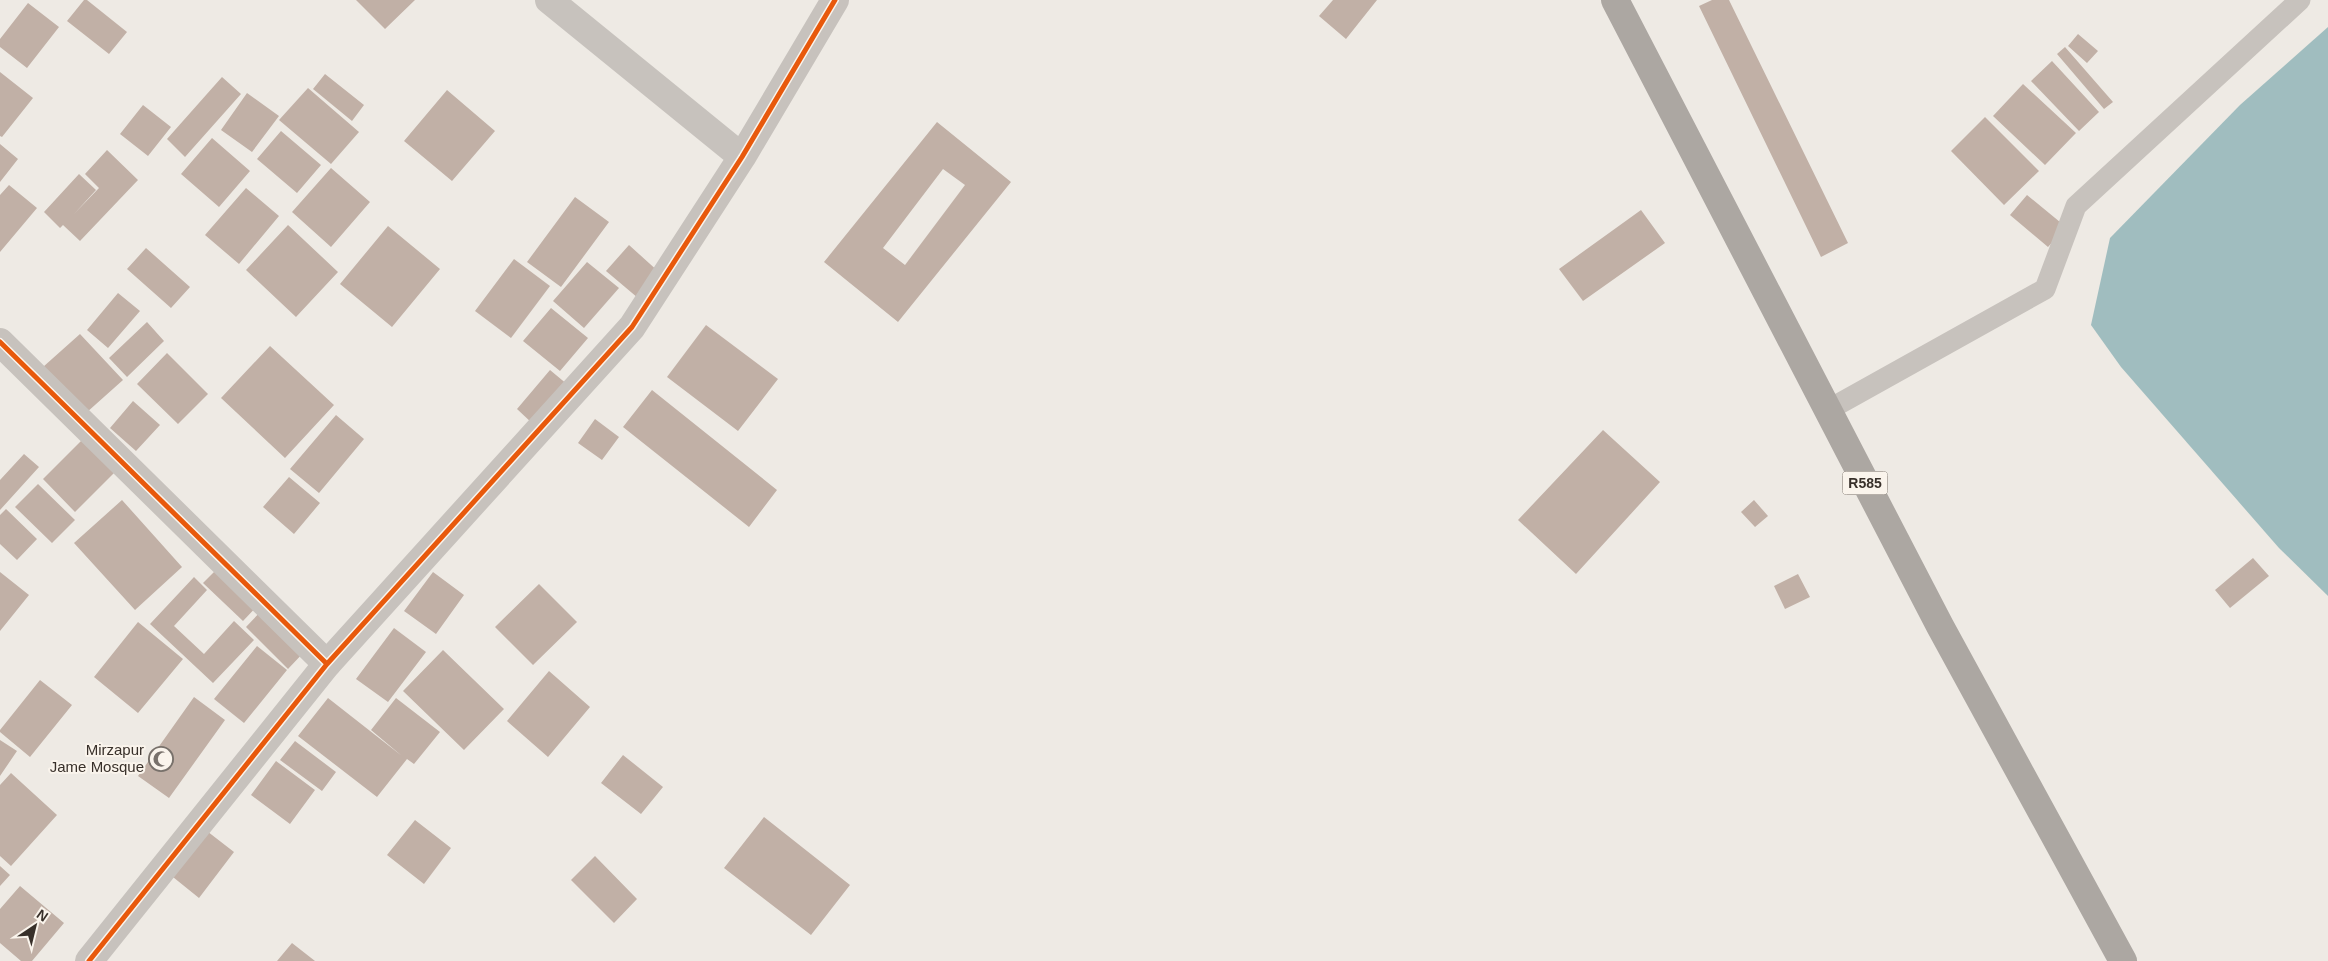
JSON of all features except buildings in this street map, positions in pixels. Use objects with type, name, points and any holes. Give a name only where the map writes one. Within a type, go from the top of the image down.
[{"type":"main road","name":"R585","points":[[1615,0],[1940,626],[2123,961]]},
{"type":"street","points":[[549,0],[742,157]]},
{"type":"street","points":[[88,961],[327,664],[632,327],[742,157],[834,0]]},
{"type":"street","points":[[0,342],[327,664]]},
{"type":"lane","points":[[1828,410],[2045,289],[2076,206],[2300,0]]},
{"type":"water","points":[[2328,27],[2328,596],[2279,548],[2121,367],[2091,325],[2110,238],[2240,105]]},
{"type":"cycle path","points":[[89,961],[327,664],[632,327],[742,157],[835,0]]},
{"type":"cycle path","points":[[0,342],[327,664]]},
{"type":"place","name":"Mirzapur Jame Mosque","points":[[161,759]]}]
